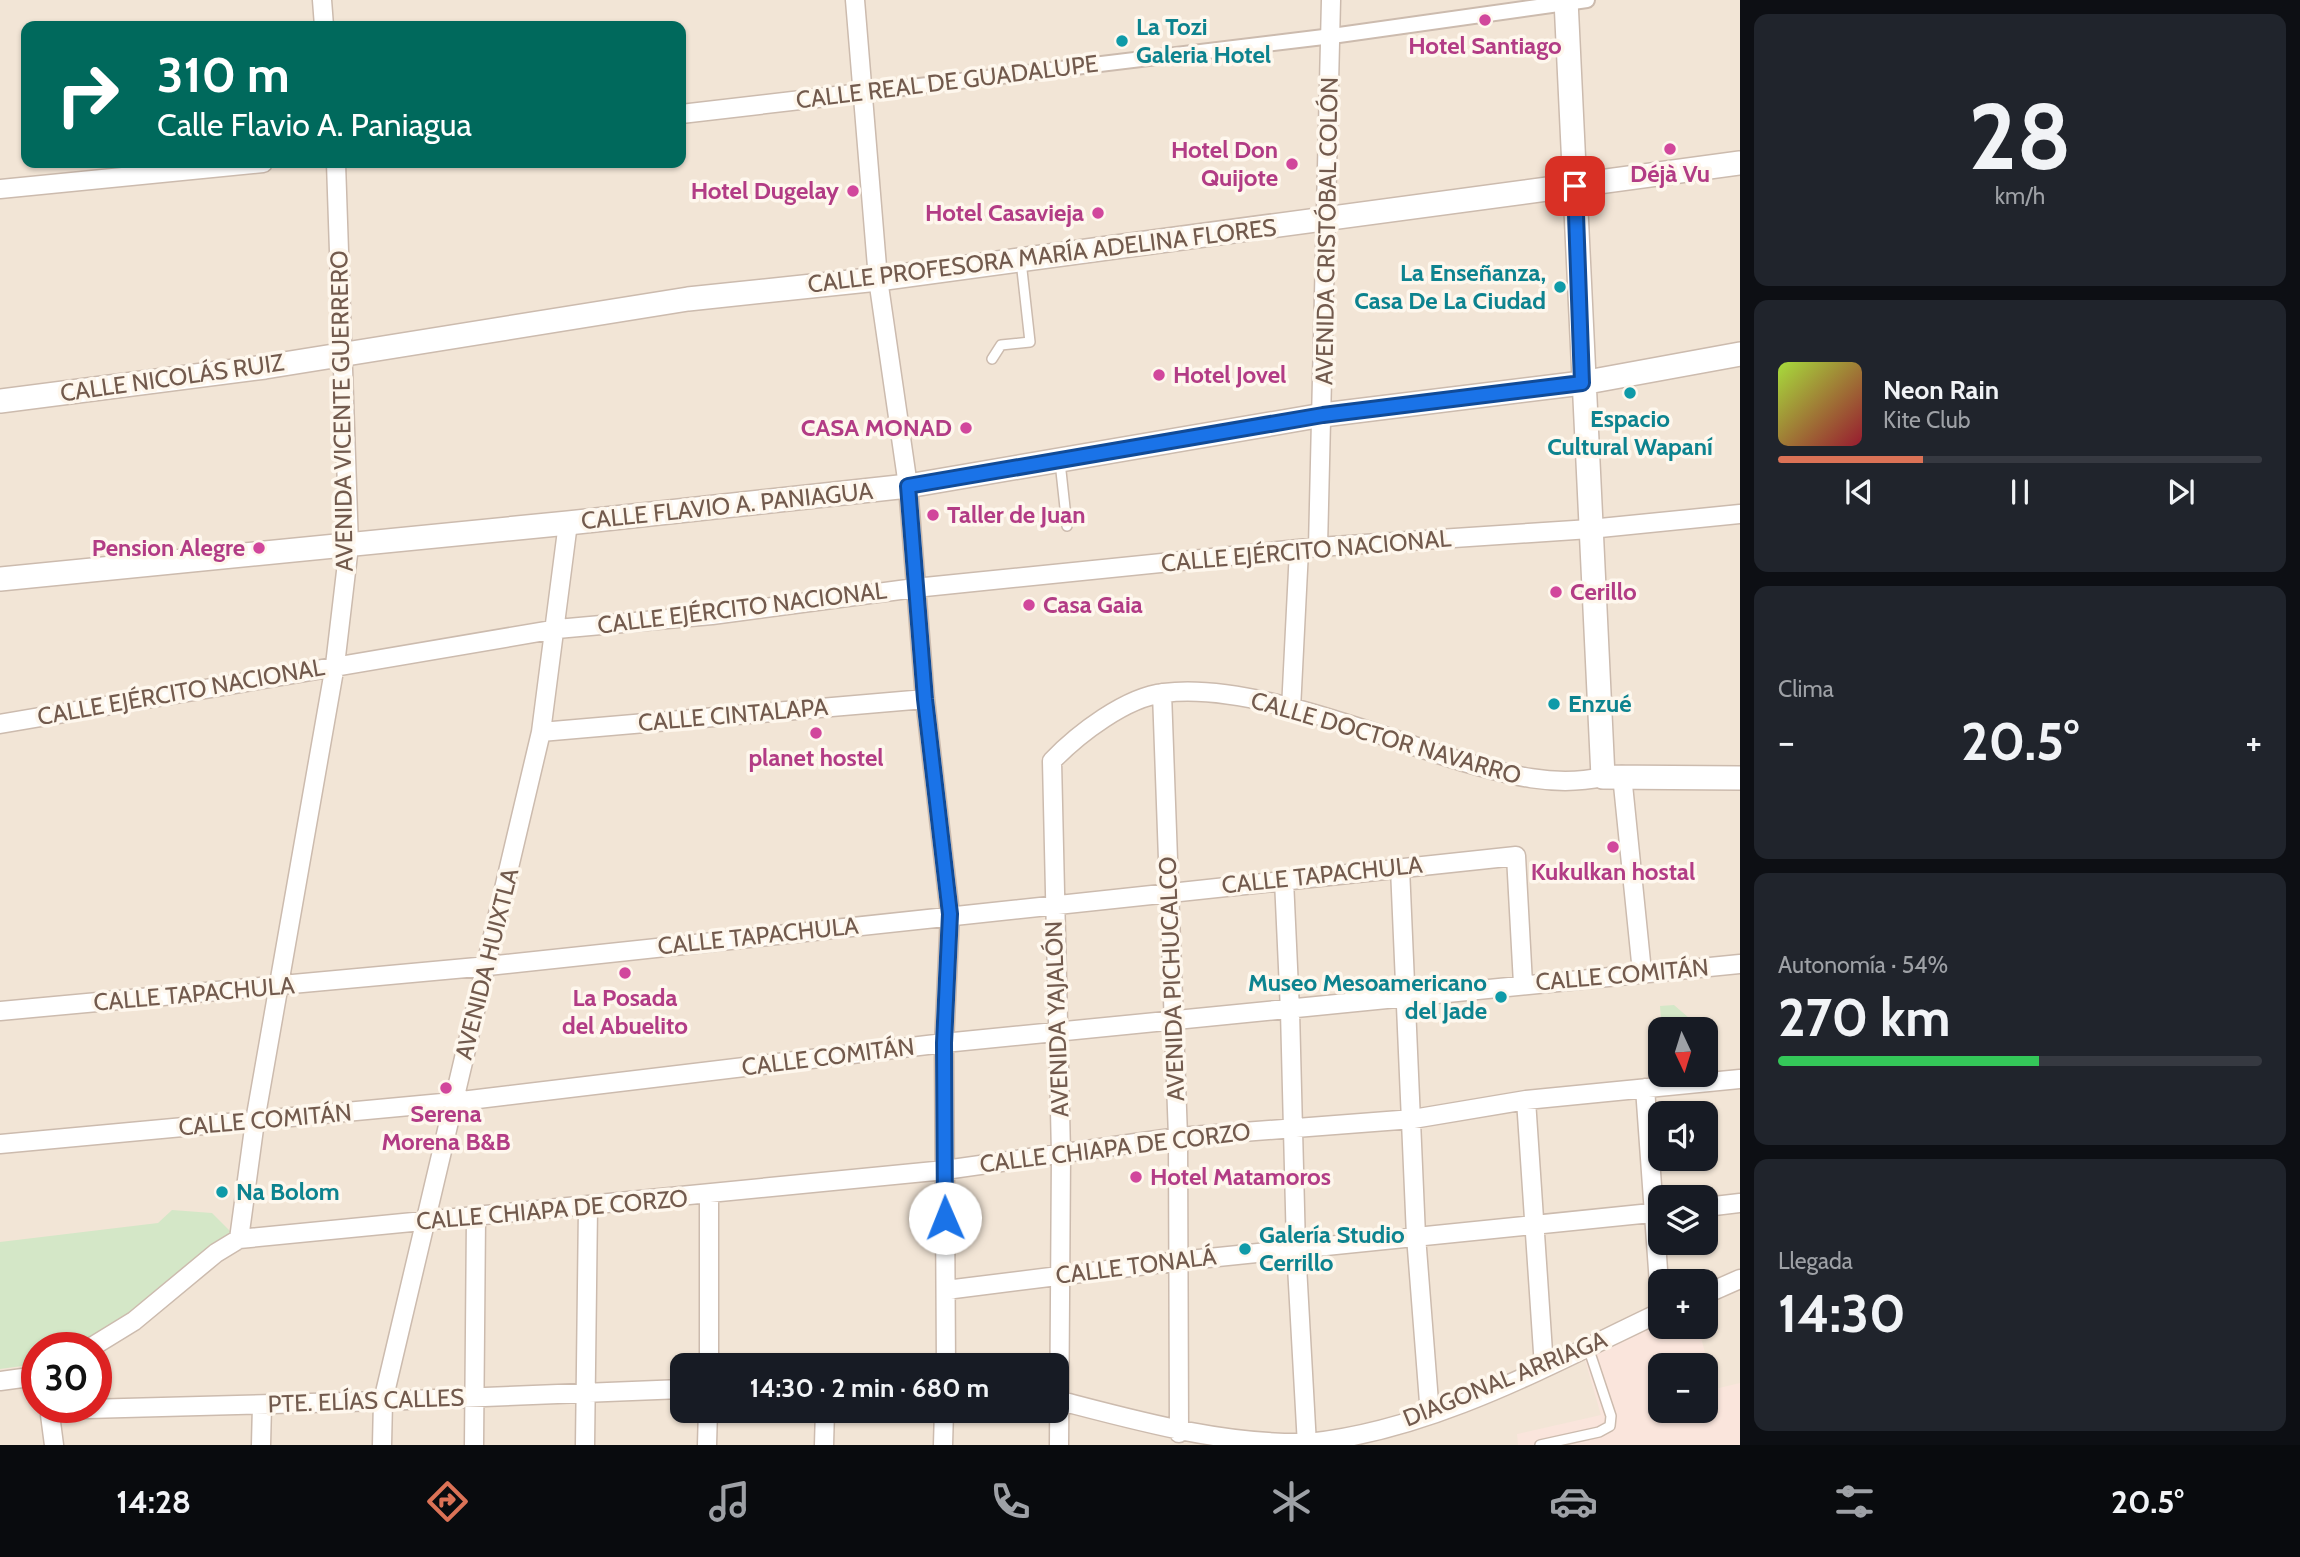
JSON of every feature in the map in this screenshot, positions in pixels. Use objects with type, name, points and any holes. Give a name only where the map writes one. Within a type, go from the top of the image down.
[{"type":"street","points":[[321,0],[323,21]]},
{"type":"street","points":[[855,0],[878,279],[908,486],[925,699],[950,914],[944,1043],[946,1353]]},
{"type":"street","name":"AVENIDA CRISTÓBAL COLÓN","points":[[1318,547],[1328,219],[1331,0]]},
{"type":"street","points":[[1573,1],[1575,186],[1590,529],[1612,776],[1642,972]]},
{"type":"street","name":"CALLE REAL DE GUADALUPE","points":[[686,113],[1332,36],[1573,1]]},
{"type":"street","name":"CALLE PROFESORA MARÍA ADELINA FLORES","points":[[344,353],[688,299],[878,279],[1740,163]]},
{"type":"street","points":[[0,189],[212,168]]},
{"type":"street","name":"AVENIDA VICENTE GUERRERO","points":[[239,1238],[255,1121],[281,986],[335,665],[349,546],[336,168]]},
{"type":"street","name":"CALLE NICOLÁS RUIZ","points":[[0,401],[265,367],[344,353]]},
{"type":"street","name":"CALLE FLAVIO A. PANIAGUA","points":[[0,579],[349,546],[908,486],[1323,415],[1582,383],[1740,354]]},
{"type":"street","name":"CALLE EJÉRCITO NACIONAL","points":[[0,724],[557,629],[712,615],[915,588],[1318,547],[1590,529],[1740,514]]},
{"type":"street","name":"AVENIDA HUIXTLA","points":[[382,1445],[383,1401],[424,1222],[488,966],[541,732],[557,629],[568,523]]},
{"type":"street","points":[[1291,709],[1299,550]]},
{"type":"street","name":"CALLE DOCTOR NAVARRO","points":[[1052,761],[1068,744],[1109,716],[1162,693],[1242,697],[1291,709],[1521,779],[1578,782],[1612,776],[1740,778]]},
{"type":"street","name":"AVENIDA PICHUCALCO","points":[[1162,693],[1178,1137],[1180,1433]]},
{"type":"street","name":"CALLE CINTALAPA","points":[[541,732],[925,699]]},
{"type":"street","name":"AVENIDA YAJALÓN","points":[[1052,761],[1056,1032],[1061,1154],[1058,1353]]},
{"type":"street","name":"CALLE TAPACHULA","points":[[0,1011],[488,966],[1169,890],[1516,856],[1523,984]]},
{"type":"street","points":[[1400,868],[1416,1236],[1430,1415]]},
{"type":"street","points":[[1283,880],[1290,1010],[1296,1248],[1307,1444]]},
{"type":"street","name":"CALLE COMITÁN","points":[[0,1144],[453,1102],[944,1043],[1740,964]]},
{"type":"street","name":"CALLE CHIAPA DE CORZO","points":[[239,1238],[709,1195],[945,1170],[1178,1137],[1293,1126],[1413,1119],[1526,1100],[1740,1079]]},
{"type":"street","points":[[1645,1088],[1654,1185]]},
{"type":"street","points":[[1526,1100],[1544,1367]]},
{"type":"street","points":[[709,1195],[709,1353]]},
{"type":"street","points":[[1718,1206],[1740,1203]]},
{"type":"street","points":[[585,1445],[588,1207]]},
{"type":"street","name":"CALLE TONALÁ","points":[[946,1290],[1060,1274],[1296,1248],[1648,1214]]},
{"type":"street","points":[[474,1445],[476,1217]]},
{"type":"street","points":[[112,1334],[134,1321],[216,1253],[239,1238]]},
{"type":"street","points":[[1718,1289],[1740,1279]]},
{"type":"street","name":"DIAGONAL ARRIAGA","points":[[1069,1403],[1180,1433],[1234,1440],[1307,1444],[1430,1415],[1544,1367],[1648,1318]]},
{"type":"street","points":[[0,1381],[21,1378]]},
{"type":"street","name":"PTE. ELÍAS CALLES","points":[[112,1407],[262,1405],[670,1389]]},
{"type":"street","points":[[261,1445],[262,1405]]},
{"type":"street","points":[[51,1423],[54,1445]]},
{"type":"street","points":[[707,1445],[708,1423]]},
{"type":"street","points":[[824,1445],[825,1423]]},
{"type":"street","points":[[943,1445],[944,1423]]},
{"type":"street","name":"AVENIDA YAJALÓN","points":[[1058,1423],[1059,1445]]},
{"type":"lane","points":[[992,359],[1001,345],[1030,342],[1020,260]]},
{"type":"lane","points":[[1059,460],[1067,526]]},
{"type":"lane","points":[[1540,1445],[1610,1426],[1611,1416],[1588,1347]]},
{"type":"shaded area","points":[[0,0],[1740,0],[1740,1445],[0,1445]]},
{"type":"shaded area","points":[[1648,1324],[1648,1339],[1701,1339],[1705,1353],[1648,1353],[1648,1423],[1718,1423],[1718,1388],[1740,1383],[1740,1445],[1518,1445],[1517,1434],[1601,1415],[1583,1353]]},
{"type":"green space","points":[[1674,1005],[1688,1017],[1661,1017],[1660,1006]]},
{"type":"green space","points":[[172,1210],[212,1213],[231,1232],[130,1315],[99,1332],[21,1332],[21,1366],[0,1369],[0,1242],[158,1223]]},
{"type":"place","name":"Hotel Santiago","points":[[1485,20]]},
{"type":"place","name":"La Tozi Galeria Hotel","points":[[1122,41]]},
{"type":"place","name":"Déjà Vu","points":[[1670,149]]},
{"type":"place","name":"Hotel Don Quijote","points":[[1292,164]]},
{"type":"place","name":"Hotel Dugelay","points":[[853,191]]},
{"type":"place","name":"Hotel Casavieja","points":[[1098,213]]},
{"type":"place","name":"La Enseñanza, Casa De La Ciudad","points":[[1560,287]]},
{"type":"place","name":"Hotel Jovel","points":[[1159,375]]},
{"type":"place","name":"Espacio Cultural Wapaní","points":[[1630,393]]},
{"type":"place","name":"CASA MONAD","points":[[966,428]]},
{"type":"place","name":"Taller de Juan","points":[[933,515]]},
{"type":"place","name":"Pension Alegre","points":[[259,548]]},
{"type":"place","name":"Cerillo","points":[[1556,592]]},
{"type":"place","name":"Casa Gaia","points":[[1029,605]]},
{"type":"place","name":"Enzué","points":[[1554,704]]},
{"type":"place","name":"planet hostel","points":[[816,733]]},
{"type":"place","name":"Kukulkan hostal","points":[[1613,847]]},
{"type":"place","name":"La Posada del Abuelito","points":[[625,973]]},
{"type":"place","name":"Museo Mesoamericano del Jade","points":[[1501,997]]},
{"type":"place","name":"Serena Morena B&B","points":[[446,1088]]},
{"type":"place","name":"Hotel Matamoros","points":[[1136,1177]]},
{"type":"place","name":"Na Bolom","points":[[222,1192]]},
{"type":"place","name":"Galería Studio Cerrillo","points":[[1245,1249]]},
{"type":"route","points":[[945,1218],[944,1043],[950,914],[925,699],[908,486],[1323,415],[1582,383],[1575,186]]}]
